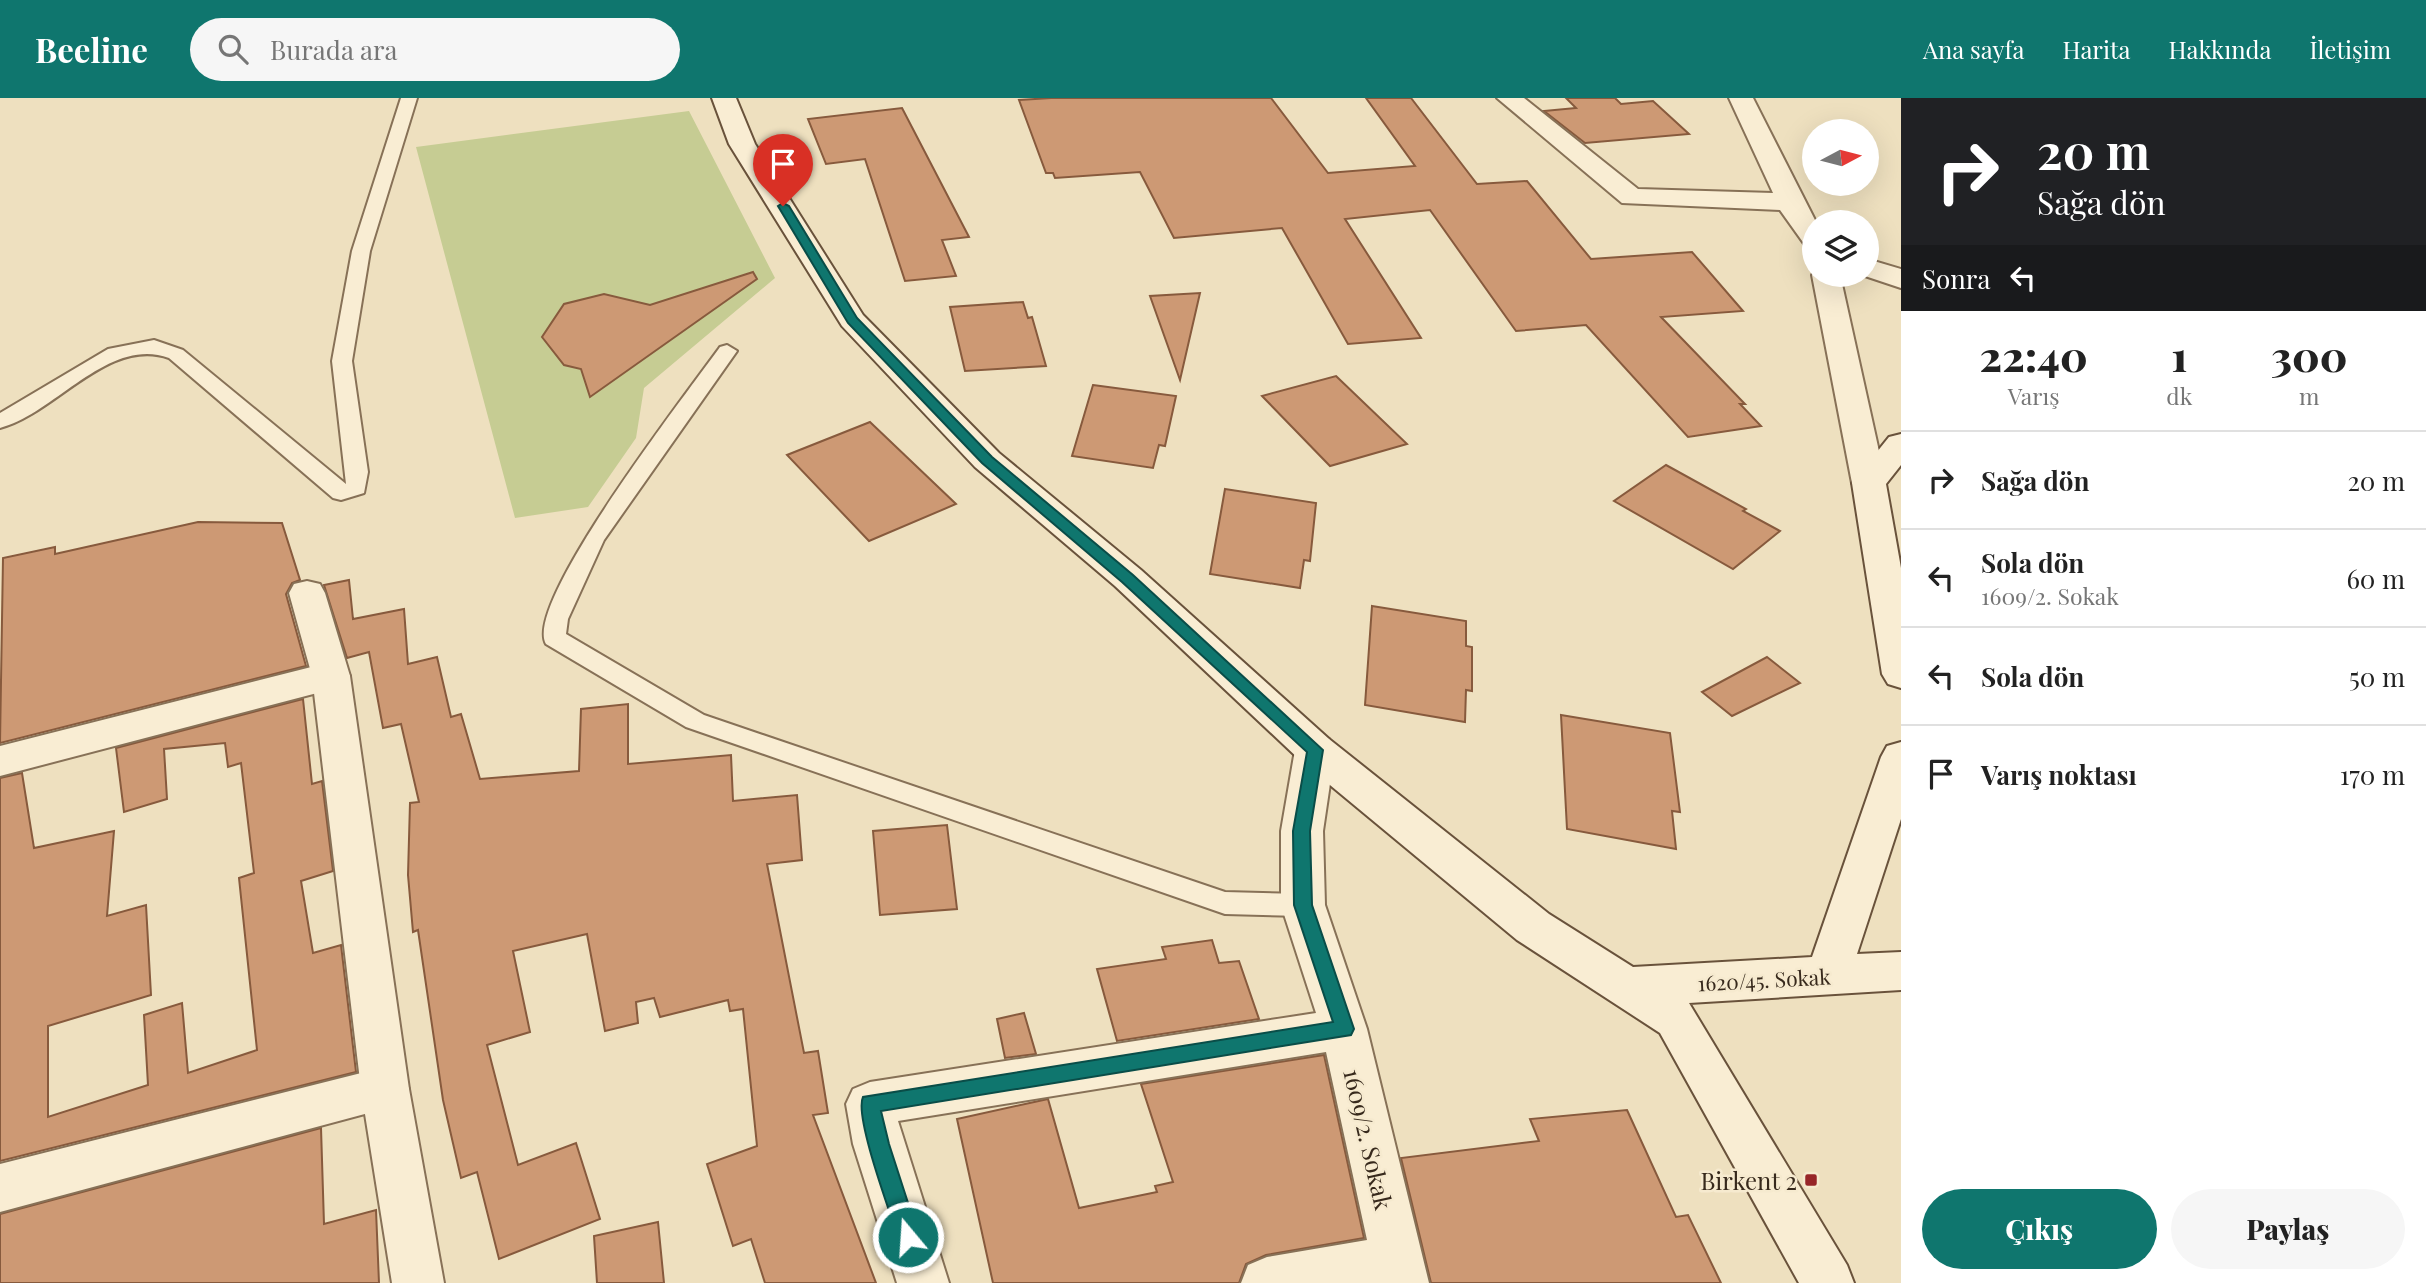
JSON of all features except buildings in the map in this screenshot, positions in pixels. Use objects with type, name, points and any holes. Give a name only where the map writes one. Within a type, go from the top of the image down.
[{"type":"street","points":[[724,98],[742,144],[852,320],[987,460],[1128,578],[1315,750],[1533,928],[1676,1019],[1828,1283]]},
{"type":"street","points":[[1509,98],[1631,197],[1790,202]]},
{"type":"street","points":[[1741,98],[1790,202],[1802,220]]},
{"type":"street","points":[[1879,271],[1901,279]]},
{"type":"street","points":[[1828,287],[1869,483],[1901,674]]},
{"type":"street","points":[[1869,483],[1901,444]]},
{"type":"street","points":[[307,593],[331,676],[385,1089],[418,1283]]},
{"type":"street","points":[[0,761],[331,676]]},
{"type":"street","name":"1609/2. Sokak","points":[[1315,750],[1302,831],[1303,905],[1344,1029],[1400,1272]]},
{"type":"street","points":[[1828,975],[1901,757]]},
{"type":"street","name":"1620/45. Sokak","points":[[1626,987],[1901,971]]},
{"type":"street","points":[[923,1283],[878,1144],[870,1104],[1344,1029]]},
{"type":"street","points":[[0,1188],[385,1089]]},
{"type":"street","points":[[1267,1283],[1400,1272]]},
{"type":"lane","points":[[0,422],[115,353],[154,346],[176,354],[341,492],[356,488],[358,472],[342,361],[361,251],[409,98]]},
{"type":"lane","points":[[727,351],[594,540],[555,619],[554,638],[695,721],[1226,903],[1303,905]]},
{"type":"green space","points":[[689,111],[775,278],[644,388],[636,438],[588,507],[515,518],[416,147]]},
{"type":"place","name":"Birkent 2","points":[[1811,1180]]},
{"type":"route","points":[[783,206],[852,320],[987,460],[1128,578],[1315,750],[1302,831],[1303,905],[1344,1029],[870,1104],[878,1144],[908,1237]]}]
